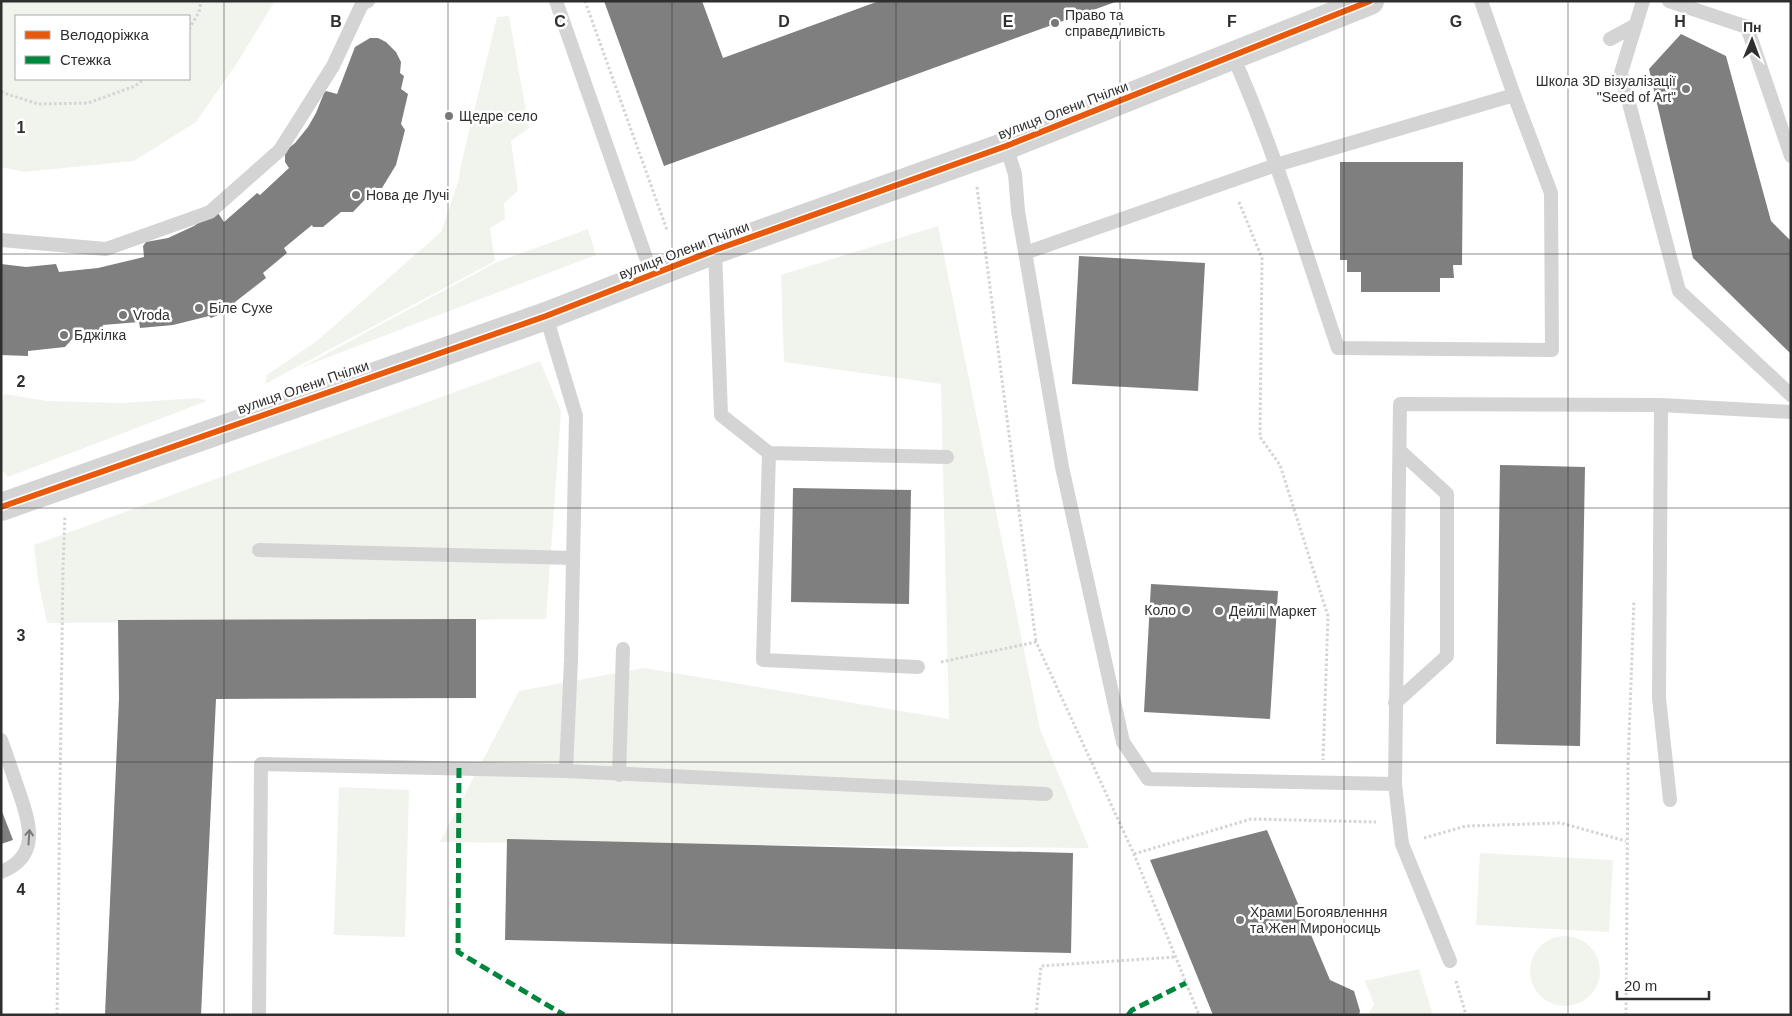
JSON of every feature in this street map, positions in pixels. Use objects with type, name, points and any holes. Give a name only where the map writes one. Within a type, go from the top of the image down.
[{"type":"street","name":"вулиця Олени Пчілки","points":[[1,507],[546,316],[715,250],[1006,146],[1370,1]]},
{"type":"lane","points":[[1,240],[106,249],[210,212],[280,150],[333,66],[362,4],[368,1]]},
{"type":"lane","points":[[556,1],[652,274]]},
{"type":"lane","points":[[1234,56],[1276,165],[1338,348],[1552,350],[1551,193],[1480,1]]},
{"type":"lane","points":[[1643,1],[1621,72],[1679,291],[1791,395]]},
{"type":"lane","points":[[1669,1],[1747,27],[1791,156]]},
{"type":"lane","points":[[1610,39],[1636,25]]},
{"type":"lane","points":[[1026,253],[1276,165],[1514,95]]},
{"type":"lane","points":[[1006,146],[1015,174],[1018,211],[1062,466],[1124,742],[1148,779],[1395,784]]},
{"type":"lane","points":[[715,250],[721,415],[769,453],[947,457]]},
{"type":"lane","points":[[546,316],[576,416],[566,771]]},
{"type":"lane","points":[[1450,961],[1402,844],[1395,784],[1400,404],[1661,405],[1791,412]]},
{"type":"lane","points":[[1661,405],[1659,698],[1670,800]]},
{"type":"lane","points":[[1395,703],[1447,656],[1447,494],[1400,451]]},
{"type":"lane","points":[[769,453],[763,660],[918,667]]},
{"type":"lane","points":[[258,550],[573,558]]},
{"type":"lane","points":[[619,775],[623,649]]},
{"type":"lane","points":[[1,740],[28,818],[30,832],[28,848],[22,859],[13,868],[1,872]]},
{"type":"lane","points":[[259,1015],[261,764],[566,771],[1046,794]]},
{"type":"path","points":[[190,26],[199,12],[201,1]]},
{"type":"path","points":[[585,1],[667,230]]},
{"type":"path","points":[[1,92],[38,104],[88,103],[135,86],[143,80]]},
{"type":"path","points":[[1230,181],[1262,258],[1260,438],[1280,465],[1328,616],[1322,783]]},
{"type":"path","points":[[977,187],[1036,642],[1134,854],[1199,1015]]},
{"type":"path","points":[[56,1015],[63,576],[67,483]]},
{"type":"path","points":[[1626,1015],[1626,841],[1634,597]]},
{"type":"path","points":[[918,667],[1036,642]]},
{"type":"path","points":[[1134,854],[1251,819],[1400,822]]},
{"type":"path","points":[[1402,844],[1466,826],[1560,823],[1626,841]]},
{"type":"path","points":[[1036,1015],[1041,966],[1176,958]]},
{"type":"path","points":[[1450,961],[1466,1015]]},
{"type":"shaded area","points":[[1,1],[275,1],[237,63],[196,122],[134,161],[24,172],[1,167]]},
{"type":"shaded area","points":[[509,16],[529,128],[511,141],[518,191],[504,203],[505,219],[490,228],[495,261],[265,384],[267,375],[317,341],[441,232],[459,179],[497,17]]},
{"type":"shaded area","points":[[938,226],[1040,729],[1089,848],[440,842],[519,691],[644,668],[949,719],[941,384],[784,362],[781,275]]},
{"type":"shaded area","points":[[588,229],[596,255],[300,368],[497,262]]},
{"type":"shaded area","points":[[540,361],[561,411],[546,619],[47,623],[38,579],[34,545]]},
{"type":"shaded area","points":[[4,394],[47,401],[123,403],[198,398],[207,401],[8,477],[1,469],[1,406]]},
{"type":"shaded area","points":[[339,787],[409,790],[405,937],[334,935]]},
{"type":"shaded area","points":[[1480,853],[1613,860],[1609,932],[1476,925]]},
{"type":"shaded area","points":[[1565,936],[1578,939],[1590,946],[1597,958],[1600,971],[1597,984],[1590,996],[1578,1003],[1565,1006],[1552,1003],[1540,996],[1533,984],[1530,971],[1533,958],[1540,946],[1552,939]]},
{"type":"shaded area","points":[[1419,969],[1433,1015],[1368,1015],[1374,1004],[1365,981]]},
{"type":"building","points":[[604,1],[702,1],[723,58],[879,1],[1118,1],[664,166]]},
{"type":"building","points":[[1681,34],[1726,56],[1771,221],[1791,241],[1791,354],[1693,258],[1649,69]]},
{"type":"building","points":[[370,38],[378,38],[386,42],[396,52],[401,62],[400,73],[404,76],[401,89],[408,94],[401,124],[405,130],[396,165],[382,188],[376,188],[353,212],[341,212],[323,227],[313,227],[312,225],[284,248],[287,253],[263,273],[266,278],[235,302],[237,307],[211,318],[209,316],[173,325],[140,328],[139,322],[103,325],[101,334],[74,341],[73,338],[65,347],[28,351],[28,356],[1,355],[1,264],[26,267],[56,264],[59,272],[98,268],[144,257],[143,246],[146,242],[168,238],[218,213],[224,222],[257,193],[260,195],[289,168],[285,162],[285,151],[295,143],[308,127],[324,93],[326,91],[337,94],[355,47]]},
{"type":"building","points":[[1340,162],[1463,162],[1462,265],[1453,265],[1454,278],[1440,278],[1440,292],[1361,292],[1361,272],[1347,272],[1347,260],[1340,260]]},
{"type":"building","points":[[1079,256],[1205,263],[1198,391],[1072,384]]},
{"type":"building","points":[[1500,465],[1585,467],[1580,746],[1496,744]]},
{"type":"building","points":[[793,488],[911,490],[909,604],[791,602]]},
{"type":"building","points":[[1151,584],[1278,591],[1270,719],[1144,712]]},
{"type":"building","points":[[476,619],[476,698],[216,699],[201,1015],[105,1015],[119,699],[118,620]]},
{"type":"building","points":[[1,809],[13,840],[1,844]]},
{"type":"building","name":"Храми Богоявленння та Жен Мироносиць","points":[[1267,830],[1330,980],[1354,991],[1360,1011],[1359,1015],[1213,1015],[1150,860]]},
{"type":"building","points":[[507,839],[1073,853],[1071,953],[505,940]]},
{"type":"marked path","points":[[459,768],[458,952],[564,1015]]},
{"type":"marked path","points":[[1128,1015],[1132,1010],[1186,983]]},
{"type":"cycle path","points":[[1,507],[546,316],[715,250],[1006,146],[1370,1]]},
{"type":"place","name":"Право та справедливість","points":[[1055,23]]},
{"type":"place","name":"Школа 3D візуалізації \"Seed of Art\"","points":[[1686,89]]},
{"type":"place","name":"Щедре село","points":[[449,116]]},
{"type":"place","name":"Нова де Лучі","points":[[356,195]]},
{"type":"place","name":"Біле Сухе","points":[[199,308]]},
{"type":"place","name":"Vroda","points":[[123,315]]},
{"type":"place","name":"Бджілка","points":[[64,335]]},
{"type":"place","name":"Коло","points":[[1186,610]]},
{"type":"place","name":"Дейлі Маркет","points":[[1219,611]]},
{"type":"place","name":"Храми Богоявленння та Жен Мироносиць","points":[[1240,920]]}]
